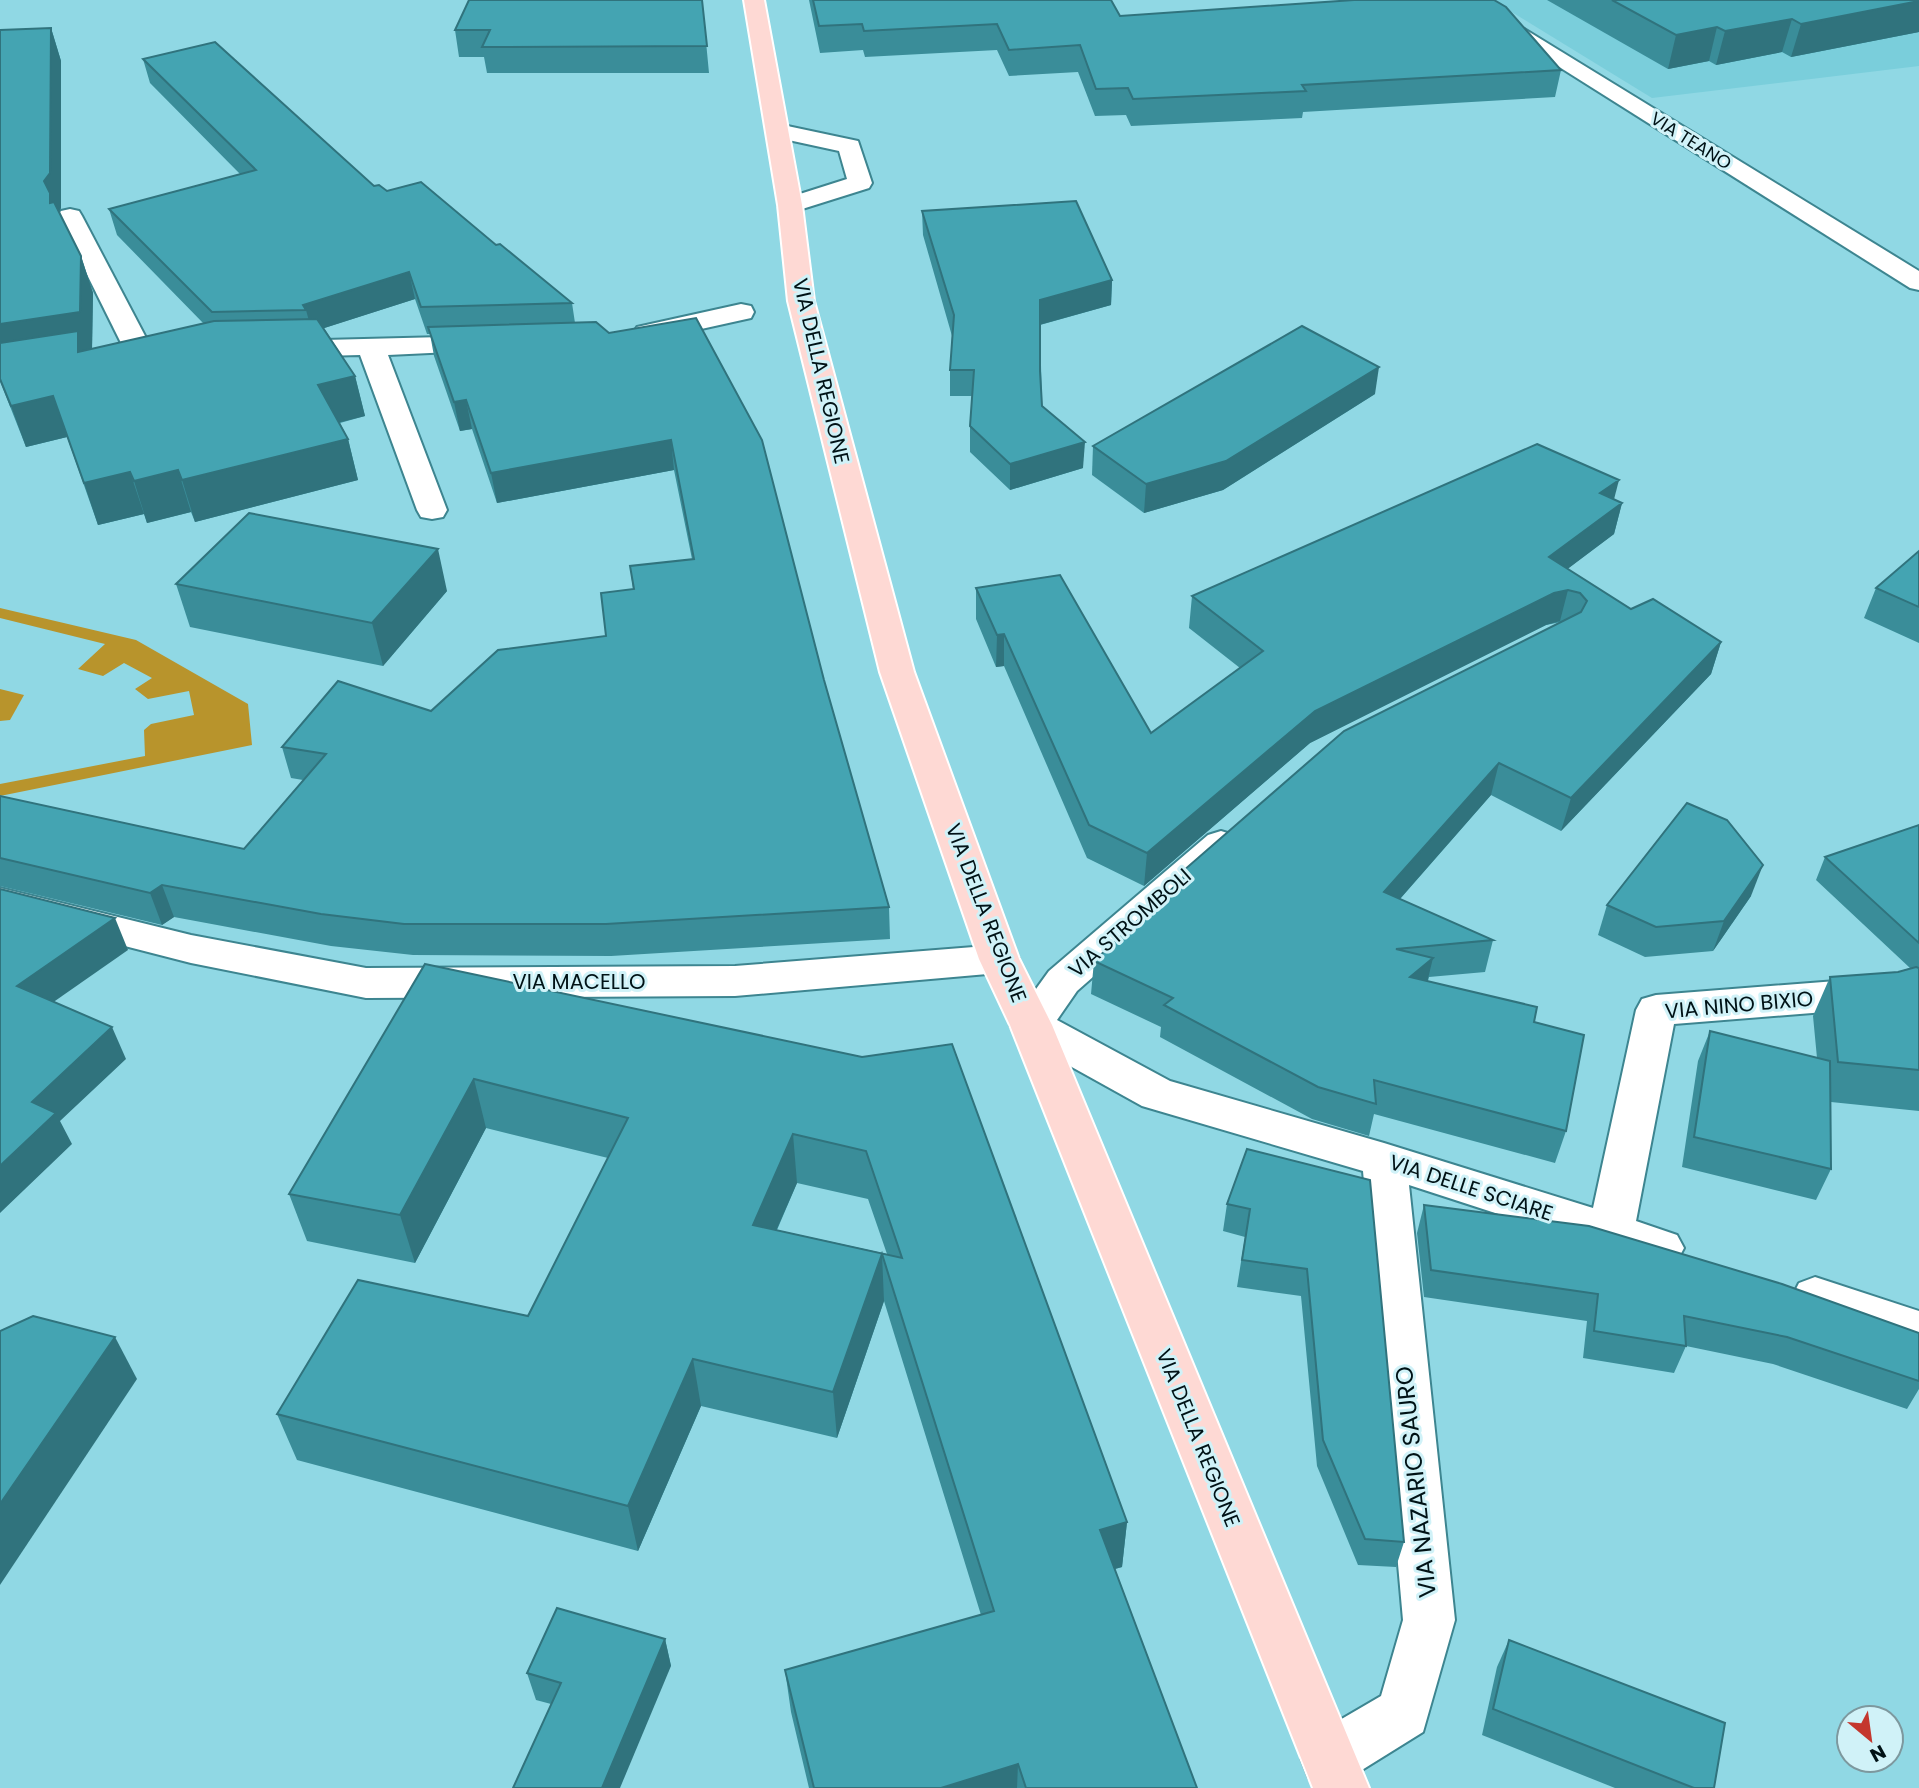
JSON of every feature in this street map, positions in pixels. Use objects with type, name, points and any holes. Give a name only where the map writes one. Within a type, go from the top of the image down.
[{"type":"main road","name":"VIA DELLA REGIONE","points":[[754,0],[790,205],[801,301],[897,672],[999,959],[1031,1025],[1335,1773]]},
{"type":"street","name":"VIA TEANO","points":[[1463,0],[1919,282]]},
{"type":"street","points":[[778,131],[850,146],[860,183],[790,205]]},
{"type":"street","points":[[70,216],[141,354]]},
{"type":"street","points":[[618,340],[741,312]]},
{"type":"street","points":[[262,350],[508,343]]},
{"type":"street","points":[[371,347],[432,510]]},
{"type":"street","name":"VIA STROMBOLI","points":[[1031,1025],[1063,981],[1251,817]]},
{"type":"street","name":"VIA MACELLO","points":[[0,901],[191,949],[366,983],[734,981],[999,959]]},
{"type":"street","name":"VIA NINO BIXIO","points":[[1611,1233],[1656,1010],[1879,993]]},
{"type":"street","name":"VIA DELLE SCIARE","points":[[1031,1025],[1157,1094],[1384,1160],[1701,1261]]},
{"type":"street","name":"VIA NAZARIO SAURO","points":[[1335,1773],[1404,1713],[1429,1620],[1384,1160]]},
{"type":"street","points":[[1778,1286],[1919,1331]]},
{"type":"shaded area","points":[[1492,0],[1919,0],[1919,66],[1652,98]]},
{"type":"shaded area","points":[[0,608],[136,640],[248,704],[252,745],[0,796],[0,784],[145,756],[144,730],[151,724],[194,715],[189,691],[148,699],[135,689],[152,678],[124,663],[103,676],[78,669],[105,644],[0,618]]},
{"type":"shaded area","points":[[0,689],[24,695],[10,720],[0,721]]},
{"type":"building","points":[[469,0],[702,0],[707,46],[482,47],[490,30],[455,30]]},
{"type":"building","points":[[813,0],[1111,0],[1120,16],[1354,0],[1494,0],[1506,7],[1561,70],[1302,85],[1306,91],[1133,99],[1128,88],[1096,89],[1080,45],[1009,50],[997,24],[864,31],[862,24],[819,26]]},
{"type":"building","points":[[1612,0],[1919,1],[1801,24],[1792,19],[1725,31],[1717,27],[1676,35]]},
{"type":"building","points":[[51,28],[50,173],[44,181],[50,193],[50,203],[54,202],[81,256],[80,312],[0,324],[0,30]]},
{"type":"building","points":[[215,42],[374,186],[379,185],[387,191],[421,182],[496,245],[500,244],[572,303],[421,307],[409,272],[303,305],[306,310],[212,312],[109,209],[256,170],[143,59]]},
{"type":"building","points":[[1076,201],[1112,280],[1040,300],[1040,371],[1042,406],[1085,442],[1010,464],[970,426],[974,370],[950,370],[954,315],[922,211]]},
{"type":"building","points":[[696,318],[762,440],[824,680],[889,907],[606,924],[404,924],[321,914],[162,885],[150,893],[0,858],[0,796],[244,849],[326,754],[282,747],[338,681],[431,711],[498,650],[606,636],[601,593],[634,589],[630,566],[694,559],[671,440],[491,473],[466,400],[454,402],[428,327],[596,322],[609,333]]},
{"type":"building","points":[[317,319],[355,376],[318,385],[348,439],[182,480],[178,470],[134,481],[130,472],[84,483],[53,396],[11,406],[0,379],[0,343],[78,331],[78,352],[214,321]]},
{"type":"building","points":[[1302,326],[1379,367],[1226,461],[1146,484],[1093,446]]},
{"type":"building","points":[[1537,444],[1619,480],[1600,493],[1622,503],[1549,557],[1631,609],[1653,599],[1721,642],[1571,798],[1499,763],[1384,892],[1493,940],[1396,949],[1433,958],[1410,977],[1537,1007],[1534,1022],[1584,1035],[1566,1131],[1374,1080],[1376,1104],[1318,1087],[1164,1005],[1173,998],[1094,961],[1188,874],[1183,871],[1344,731],[1581,612],[1587,601],[1580,593],[1568,590],[1554,593],[1315,711],[1147,853],[1089,825],[1004,634],[997,635],[976,588],[1060,575],[1151,733],[1263,651],[1192,596]]},
{"type":"building","points":[[249,513],[438,549],[372,623],[176,584]]},
{"type":"building","points":[[1919,551],[1919,607],[1876,588]]},
{"type":"building","points":[[1687,803],[1727,820],[1763,865],[1724,921],[1656,927],[1607,905]]},
{"type":"building","points":[[1919,825],[1919,943],[1825,857]]},
{"type":"building","points":[[0,889],[115,918],[17,986],[112,1027],[32,1102],[56,1113],[0,1166]]},
{"type":"building","points":[[425,964],[862,1057],[952,1044],[1127,1522],[1100,1530],[1197,1788],[1026,1788],[1018,1764],[941,1788],[814,1788],[785,1670],[994,1611],[882,1254],[833,1392],[693,1359],[628,1506],[277,1414],[358,1280],[528,1316],[628,1118],[474,1079],[400,1215],[289,1194]],"holes":[[[793,1134],[866,1151],[902,1258],[753,1225]]]},
{"type":"building","points":[[1919,968],[1919,1070],[1838,1062],[1830,977],[1898,972]]},
{"type":"building","points":[[1710,1031],[1830,1061],[1831,1169],[1694,1137]]},
{"type":"building","points":[[1247,1149],[1370,1180],[1404,1542],[1365,1539],[1323,1440],[1307,1269],[1242,1260],[1250,1209],[1227,1204]]},
{"type":"building","points":[[1424,1205],[1589,1226],[1782,1284],[1919,1333],[1919,1381],[1787,1337],[1684,1316],[1686,1346],[1594,1331],[1598,1294],[1431,1270]]},
{"type":"building","points":[[33,1316],[115,1337],[0,1504],[0,1331]]},
{"type":"building","points":[[557,1608],[665,1639],[602,1788],[513,1788],[561,1683],[527,1673]]},
{"type":"building","points":[[1509,1640],[1725,1723],[1714,1788],[1694,1788],[1493,1709]]}]
